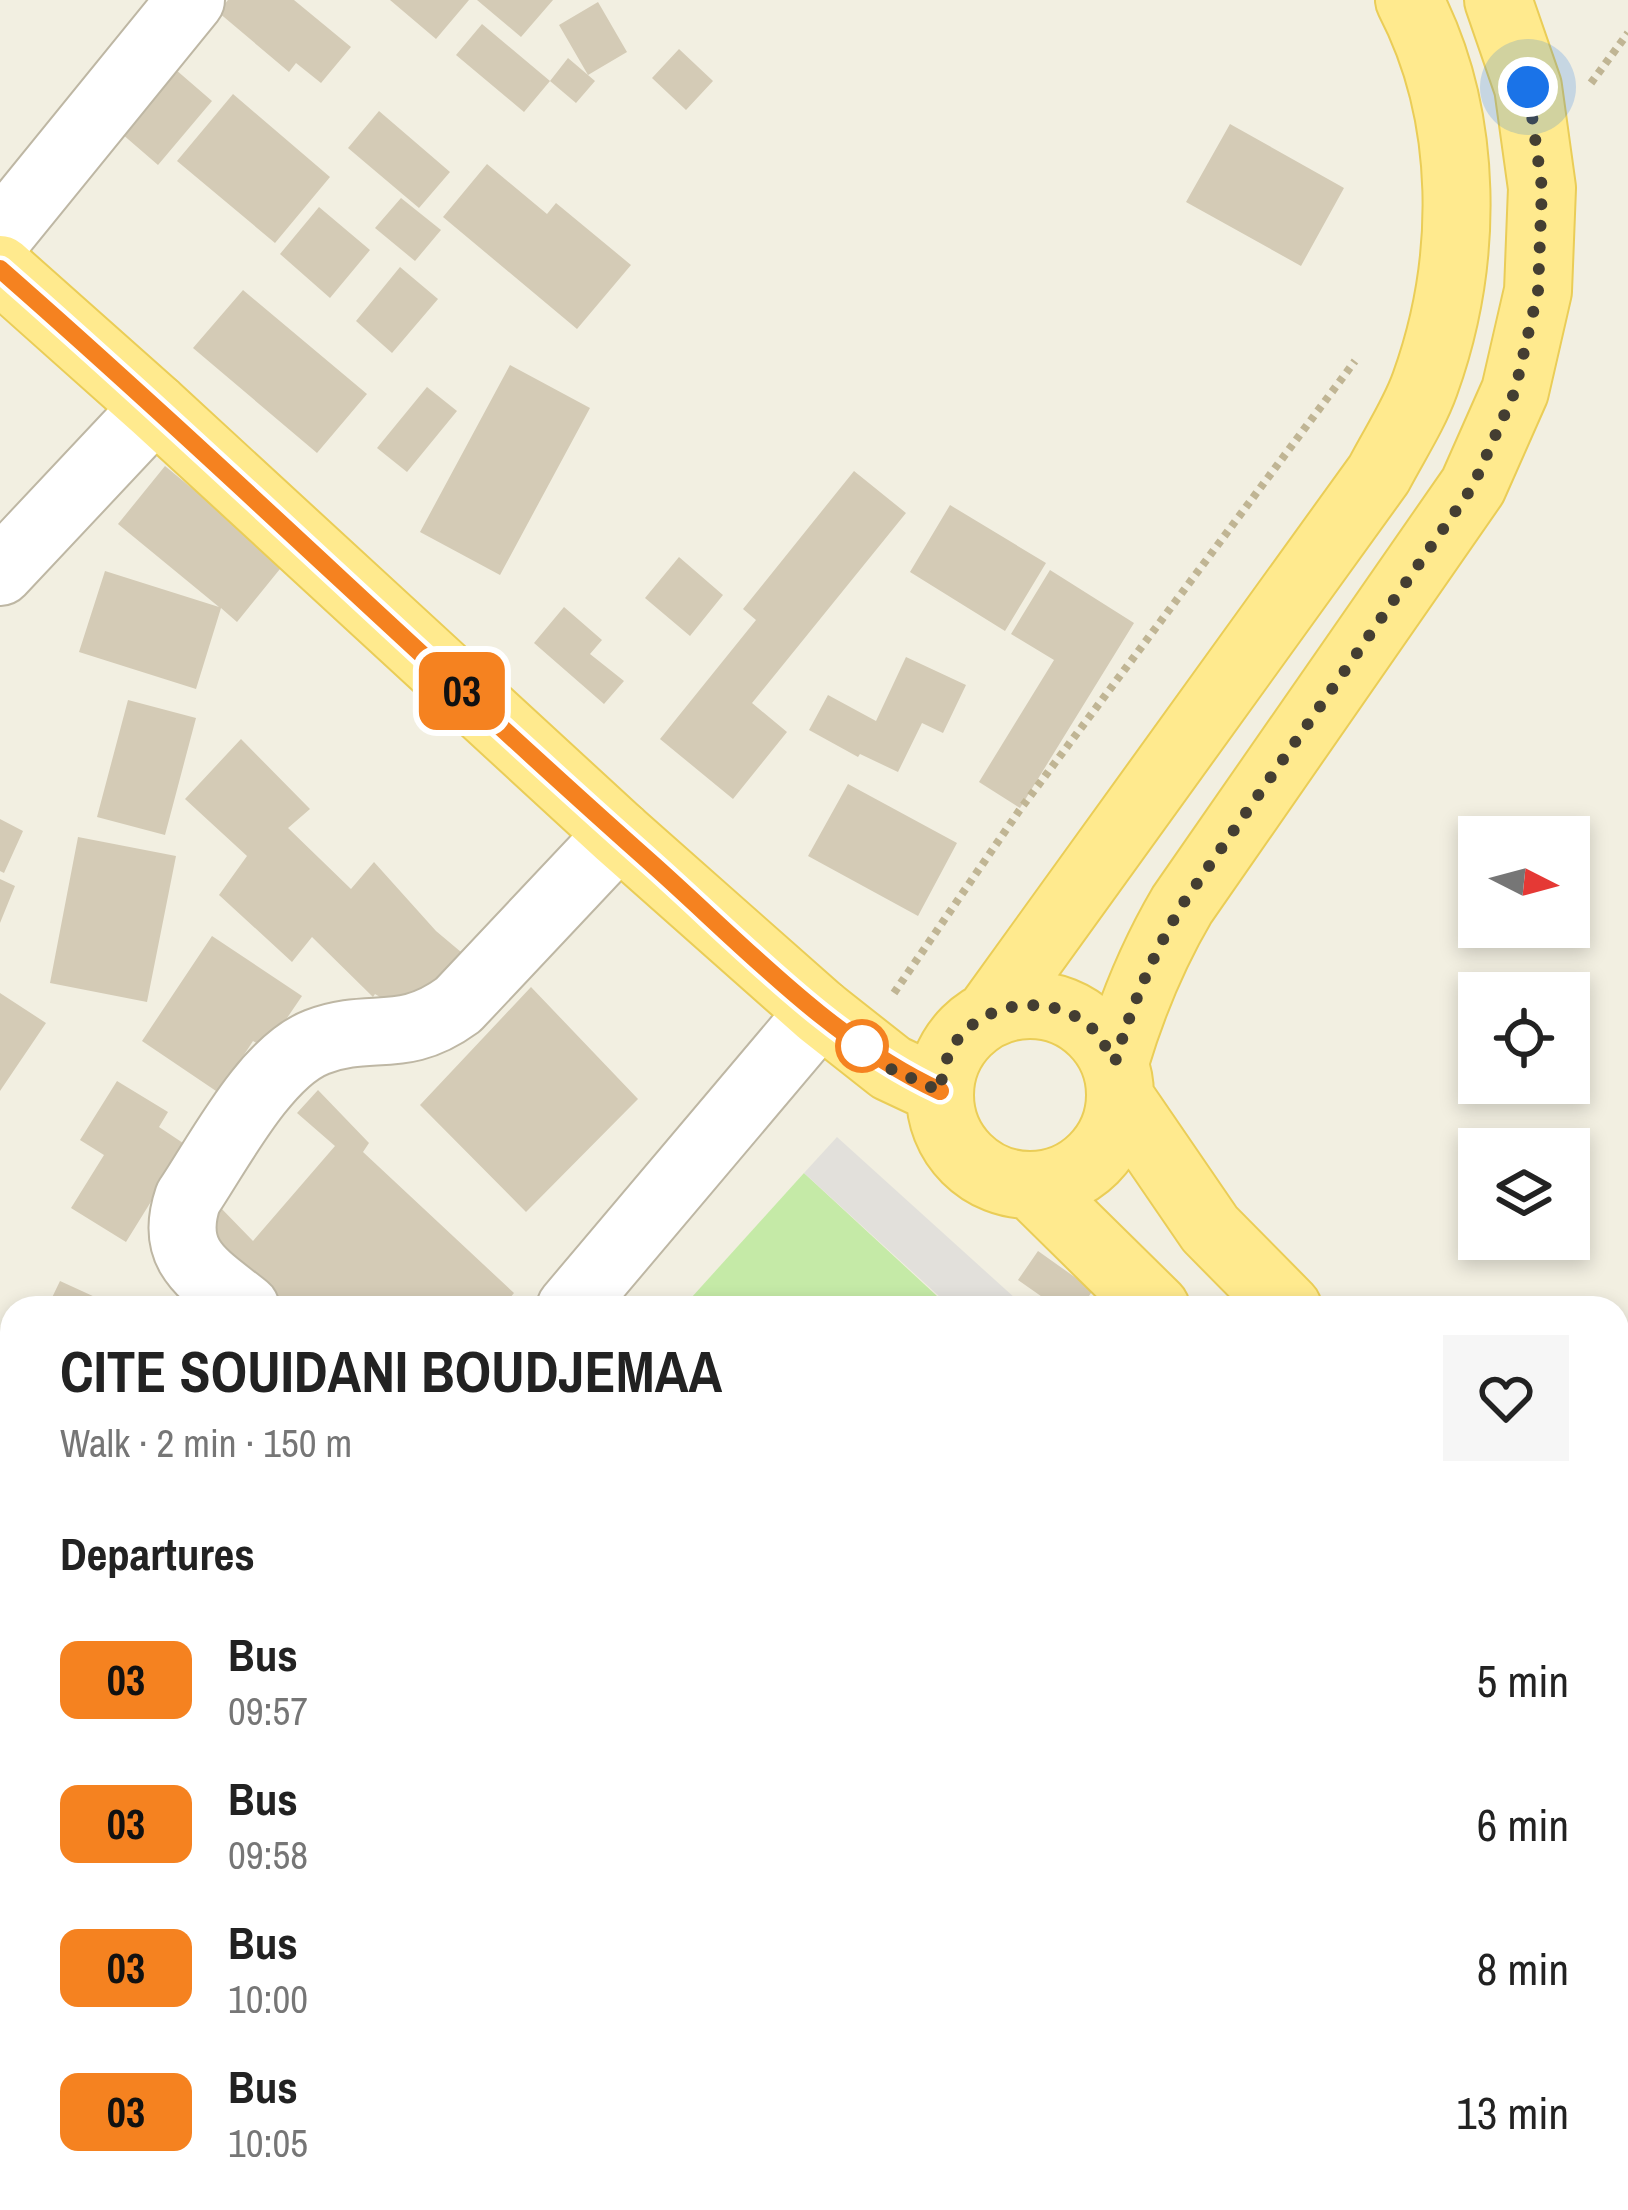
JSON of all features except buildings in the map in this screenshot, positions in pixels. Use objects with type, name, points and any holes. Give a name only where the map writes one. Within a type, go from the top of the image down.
[{"type":"main road","points":[[1409,0],[1445,98],[1458,195],[1451,293],[1424,387],[1379,474],[1055,927],[990,1012],[954,1045],[940,1091],[943,1121],[956,1148],[976,1168],[1003,1182],[1032,1186],[1059,1181],[1093,1160],[1115,1126],[1131,1007],[1163,938],[1473,486],[1515,391],[1538,291],[1542,188],[1528,87],[1498,0]]},
{"type":"main road","points":[[0,269],[619,834],[840,1028],[891,1069],[940,1091]]},
{"type":"main road","points":[[990,1012],[1026,1004],[1063,1010],[1094,1030],[1118,1081],[1210,1228],[1276,1296]]},
{"type":"main road","points":[[1032,1186],[1144,1296]]},
{"type":"street","points":[[0,235],[191,0]]},
{"type":"street","points":[[0,572],[155,406]]},
{"type":"street","points":[[231,1296],[194,1266],[182,1236],[182,1216],[188,1198],[266,1086],[296,1053],[316,1042],[412,1031],[448,1013],[619,834]]},
{"type":"street","points":[[582,1296],[840,1028]]},
{"type":"path","points":[[1587,89],[1628,33]]},
{"type":"path","points":[[840,1028],[1019,811],[1355,361]]},
{"type":"green space","points":[[804,1173],[937,1296],[693,1296]]},
{"type":"shaded area","points":[[837,1137],[1013,1296],[939,1296],[804,1173]]},
{"type":"bus line","name":"03","points":[[0,269],[820,1012],[891,1069],[940,1091]]},
{"type":"route","points":[[862,1046],[891,1069],[940,1091],[954,1045],[970,1027],[990,1012],[1026,1004],[1063,1010],[1094,1030],[1115,1062],[1153,954],[1182,905],[1473,486],[1515,391],[1538,291],[1542,188],[1528,87]]}]
